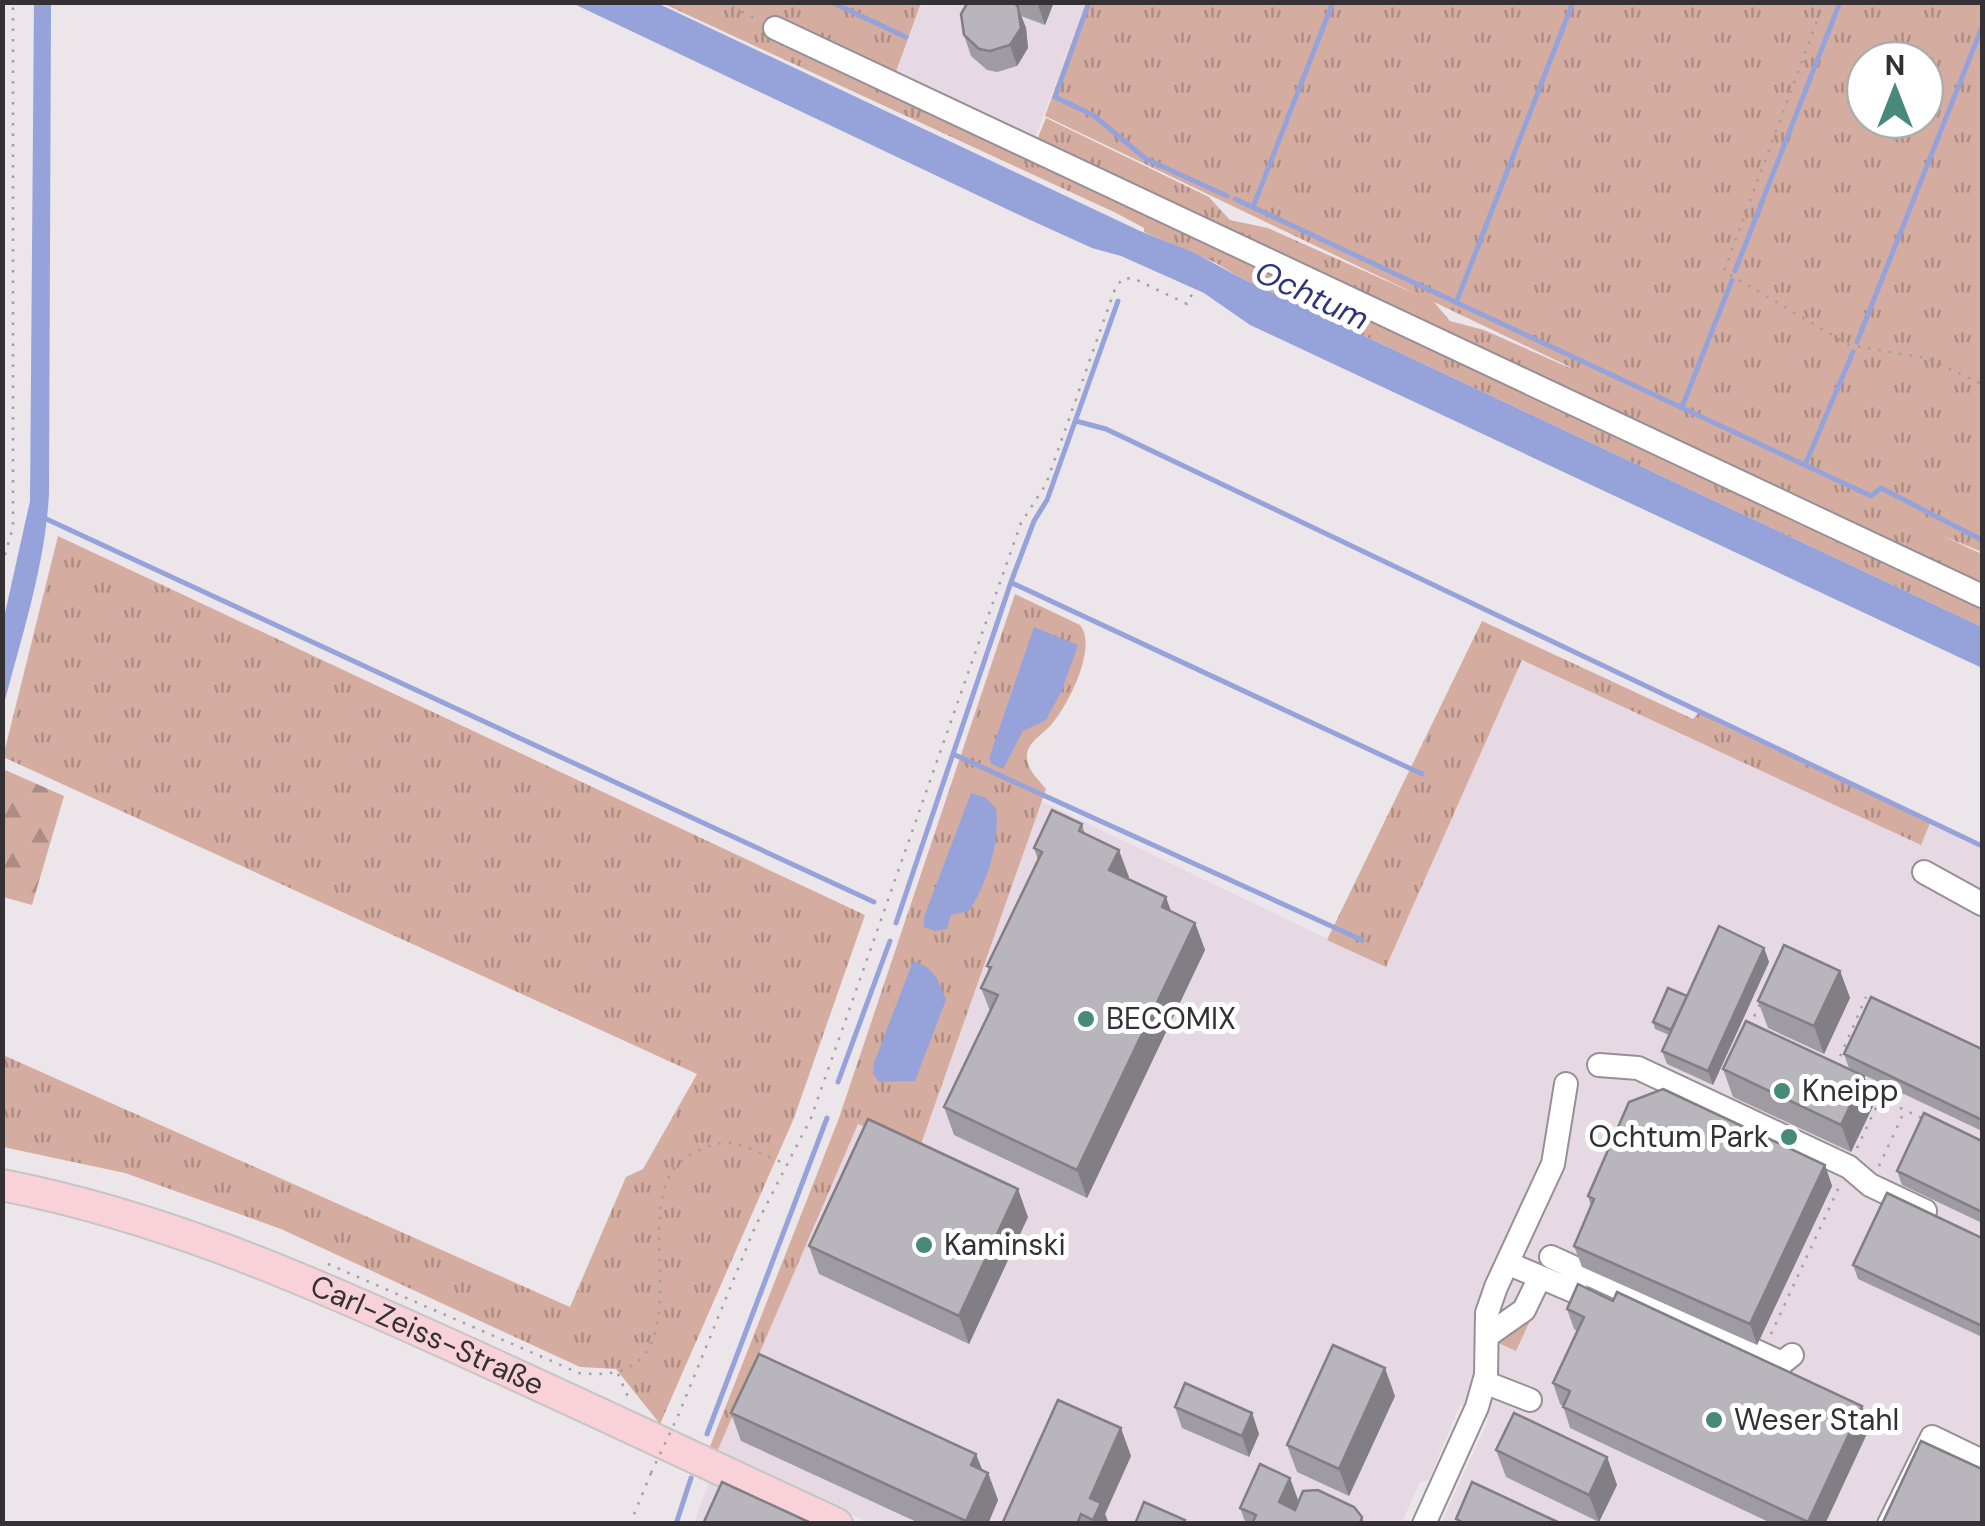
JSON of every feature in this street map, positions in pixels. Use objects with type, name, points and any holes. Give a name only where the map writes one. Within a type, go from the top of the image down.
[{"type":"main road","name":"Carl-Zeiss-Straße","points":[[2,1185],[149,1221],[302,1278],[837,1524]]},
{"type":"street","points":[[776,28],[1982,596]]},
{"type":"street","points":[[1924,872],[1982,904]]},
{"type":"street","points":[[1599,1065],[1638,1068],[1849,1167],[1870,1185],[1949,1222]]},
{"type":"street","points":[[1424,1524],[1477,1407],[1484,1382],[1487,1313],[1553,1164],[1566,1084]]},
{"type":"street","points":[[1507,1263],[1545,1267],[1782,1363],[1792,1355]]},
{"type":"street","points":[[1545,1267],[1578,1293]]},
{"type":"street","points":[[1487,1336],[1524,1310],[1545,1267]]},
{"type":"street","points":[[1484,1382],[1530,1400]]},
{"type":"street","points":[[1889,1524],[1932,1437],[1982,1460]]},
{"type":"path","points":[[2,565],[13,527],[13,2]]},
{"type":"path","points":[[722,2],[776,28]]},
{"type":"path","points":[[1824,2],[1724,270],[1849,344],[1926,358],[1982,384]]},
{"type":"path","points":[[630,1524],[748,1243],[788,1165],[830,1067],[1020,522],[1046,484],[1116,286],[1124,278],[1135,279],[1188,304],[1210,257]]},
{"type":"path","points":[[1831,1076],[1866,997]]},
{"type":"path","points":[[1880,1099],[1936,1124]]},
{"type":"path","points":[[1870,1185],[1905,1110]]},
{"type":"path","points":[[618,1373],[638,1362],[651,1342],[660,1311],[663,1186],[680,1159],[711,1144],[733,1143],[788,1165]]},
{"type":"path","points":[[1814,1224],[1821,1226]]},
{"type":"shaded area","points":[[922,3],[1086,3],[1033,143],[893,76]]},
{"type":"shaded area","points":[[1522,660],[1709,747],[1720,724],[1982,848],[1982,1523],[1441,1523],[1489,1419],[1460,1405],[1429,1480],[1420,1482],[1402,1523],[869,1523],[717,1452],[858,1123],[919,1150],[1041,801],[1386,967]]},
{"type":"shaded area","points":[[710,1478],[804,1524],[694,1524]]},
{"type":"green space","points":[[662,3],[921,3],[890,88],[1031,154],[1046,118],[1209,197],[1230,220],[1268,228],[1418,295],[1045,116],[1086,3],[1982,3],[1982,552],[1943,536],[1982,554],[1982,627],[1144,232],[1144,228]],"holes":[[[1434,302],[1570,367],[1484,330],[1450,321]]]},
{"type":"green space","points":[[58,536],[865,915],[794,1118],[660,1424],[616,1369],[580,1367],[281,1229],[125,1173],[3,1147],[3,1055],[570,1307],[626,1177],[643,1169],[697,1074],[3,757]]},
{"type":"green space","points":[[1015,594],[1080,625],[1085,635],[1083,661],[1072,691],[1058,716],[1028,750],[1030,769],[1046,789],[919,1150],[858,1124],[717,1452],[709,1449],[839,1118]]},
{"type":"green space","points":[[1482,621],[1693,719],[1700,711],[1930,823],[1921,845],[1522,660],[1386,967],[1327,940]]},
{"type":"green space","points":[[3,769],[64,796],[32,905],[3,897]]},
{"type":"green space","points":[[1534,1312],[1516,1351],[1496,1342]]},
{"type":"water","points":[[34,3],[51,3],[49,494],[37,575],[3,708],[3,622],[30,501]]},
{"type":"water","points":[[572,3],[657,3],[1140,231],[1195,253],[1982,627],[1982,668],[1250,325],[1204,293],[1015,213]]},
{"type":"water","points":[[1034,627],[1078,645],[1046,720],[1023,731],[1003,769],[989,758]]},
{"type":"water","points":[[971,793],[986,798],[996,808],[991,861],[969,911],[951,915],[947,929],[935,931],[924,927],[924,917]]},
{"type":"water","points":[[913,961],[935,975],[946,1000],[915,1081],[879,1082],[873,1074],[874,1063]]},
{"type":"building","points":[[968,2],[1014,2],[1021,28],[1010,45],[990,51],[979,49],[964,35],[961,14]]},
{"type":"building","name":"BECOMIX","points":[[1052,810],[1082,824],[1079,831],[1119,850],[1109,870],[1166,897],[1162,907],[1195,923],[1077,1170],[944,1107],[998,995],[981,988],[991,967],[987,966],[1042,852],[1034,848]]},
{"type":"building","points":[[1719,926],[1764,948],[1708,1071],[1662,1051]]},
{"type":"building","points":[[1784,945],[1840,971],[1814,1026],[1758,1001]]},
{"type":"building","points":[[1668,988],[1687,996],[1671,1030],[1653,1022]]},
{"type":"building","points":[[1871,997],[1982,1049],[1982,1120],[1844,1054]]},
{"type":"building","points":[[1746,1021],[1864,1076],[1841,1125],[1723,1069]]},
{"type":"building","points":[[1663,1089],[1825,1165],[1750,1324],[1574,1246],[1594,1199],[1588,1196],[1629,1102]]},
{"type":"building","points":[[1924,1113],[1982,1141],[1982,1212],[1897,1171]]},
{"type":"building","name":"Kaminski","points":[[868,1119],[1018,1189],[959,1316],[809,1246]]},
{"type":"building","points":[[1887,1193],[1982,1238],[1982,1326],[1853,1265]]},
{"type":"building","name":"Weser Stahl","points":[[1578,1284],[1613,1301],[1617,1292],[1862,1406],[1808,1522],[1563,1407],[1570,1391],[1553,1383],[1584,1317],[1567,1309]]},
{"type":"building","points":[[1333,1345],[1385,1368],[1339,1469],[1287,1445]]},
{"type":"building","points":[[759,1354],[976,1454],[971,1465],[988,1473],[966,1521],[731,1413]]},
{"type":"building","points":[[1185,1383],[1252,1413],[1242,1436],[1175,1407]]},
{"type":"building","points":[[1058,1400],[1121,1428],[1090,1498],[1101,1503],[1093,1520],[1081,1514],[1077,1524],[1002,1524]]},
{"type":"building","points":[[1514,1413],[1607,1457],[1589,1495],[1496,1450]]},
{"type":"building","points":[[1921,1441],[1982,1469],[1982,1524],[1882,1524]]},
{"type":"building","points":[[1260,1464],[1290,1478],[1279,1502],[1295,1510],[1303,1491],[1318,1490],[1354,1507],[1362,1517],[1360,1524],[1253,1522],[1256,1515],[1240,1508]]},
{"type":"building","points":[[722,1482],[813,1524],[703,1524]]},
{"type":"building","points":[[1472,1482],[1562,1524],[1466,1524],[1456,1519]]},
{"type":"building","points":[[1144,1502],[1185,1520],[1183,1524],[1135,1524]]},
{"type":"waterway","points":[[831,2],[906,37]]},
{"type":"waterway","points":[[1089,2],[1055,97],[1093,115],[1146,159],[1227,196]]},
{"type":"waterway","points":[[1253,207],[1333,2]]},
{"type":"waterway","points":[[1456,303],[1573,2]]},
{"type":"waterway","points":[[1735,271],[1840,2]]},
{"type":"waterway","points":[[1857,342],[1982,27]]},
{"type":"waterway","points":[[1235,199],[1871,496],[1881,488],[1982,540]]},
{"type":"waterway","points":[[1682,407],[1732,280]]},
{"type":"waterway","points":[[896,923],[1011,582],[1034,521],[1047,500],[1118,301]]},
{"type":"waterway","points":[[1805,465],[1853,352]]},
{"type":"waterway","points":[[1076,421],[1106,429],[1982,846]]},
{"type":"waterway","points":[[42,517],[874,902]]},
{"type":"waterway","points":[[1012,583],[1422,774]]},
{"type":"waterway","points":[[955,755],[1362,940]]},
{"type":"waterway","points":[[838,1082],[890,941]]},
{"type":"waterway","points":[[707,1434],[827,1118]]},
{"type":"waterway","points":[[676,1524],[691,1478]]},
{"type":"place","name":"BECOMIX","points":[[1086,1019]]},
{"type":"place","name":"Kneipp","points":[[1782,1091]]},
{"type":"place","name":"Ochtum Park","points":[[1789,1137]]},
{"type":"place","name":"Kaminski","points":[[924,1245]]},
{"type":"place","name":"Weser Stahl","points":[[1714,1420]]},
{"type":"water label","name":"Ochtum","points":[[1312,295]]}]
